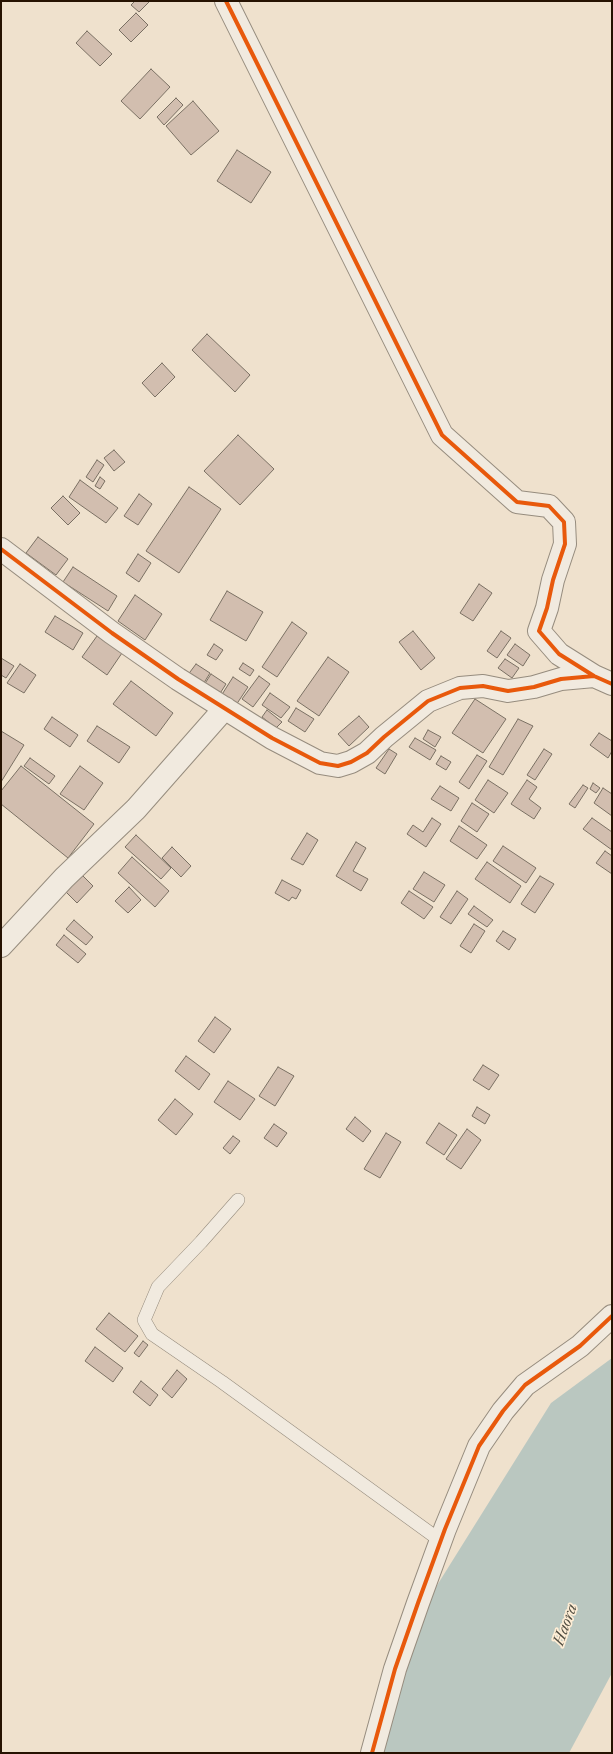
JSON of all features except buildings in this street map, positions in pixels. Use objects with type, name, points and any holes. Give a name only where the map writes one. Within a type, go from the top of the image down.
[{"type":"street","points":[[226,1],[442,435],[517,502],[549,506],[564,522],[565,544],[539,631],[559,654],[603,680]]},
{"type":"street","points":[[1,549],[112,633],[178,679],[272,738],[320,763],[338,766],[351,762],[367,753],[428,701],[460,688],[483,686],[508,691],[534,687],[561,679],[603,680]]},
{"type":"street","points":[[1,946],[64,878],[136,809],[225,708]]},
{"type":"street","points":[[372,1753],[395,1669],[441,1541],[479,1446],[503,1411],[525,1385],[580,1346],[612,1316]]},
{"type":"lane","points":[[238,1200],[158,1287],[144,1320],[152,1334],[222,1382],[441,1541]]},
{"type":"water","name":"Haora","points":[[612,1358],[612,1673],[569,1753],[378,1753],[431,1595],[551,1403]]},
{"type":"cycle path","points":[[226,1],[442,435],[517,502],[549,506],[564,522],[565,544],[539,631],[559,654],[594,676],[612,684]]},
{"type":"cycle path","points":[[1,549],[112,633],[178,679],[272,738],[320,763],[338,766],[351,762],[367,753],[428,701],[460,688],[483,686],[508,691],[534,687],[561,679],[594,676]]},
{"type":"cycle path","points":[[372,1753],[395,1669],[418,1603],[445,1529],[479,1446],[503,1411],[525,1385],[580,1346],[612,1316]]}]
